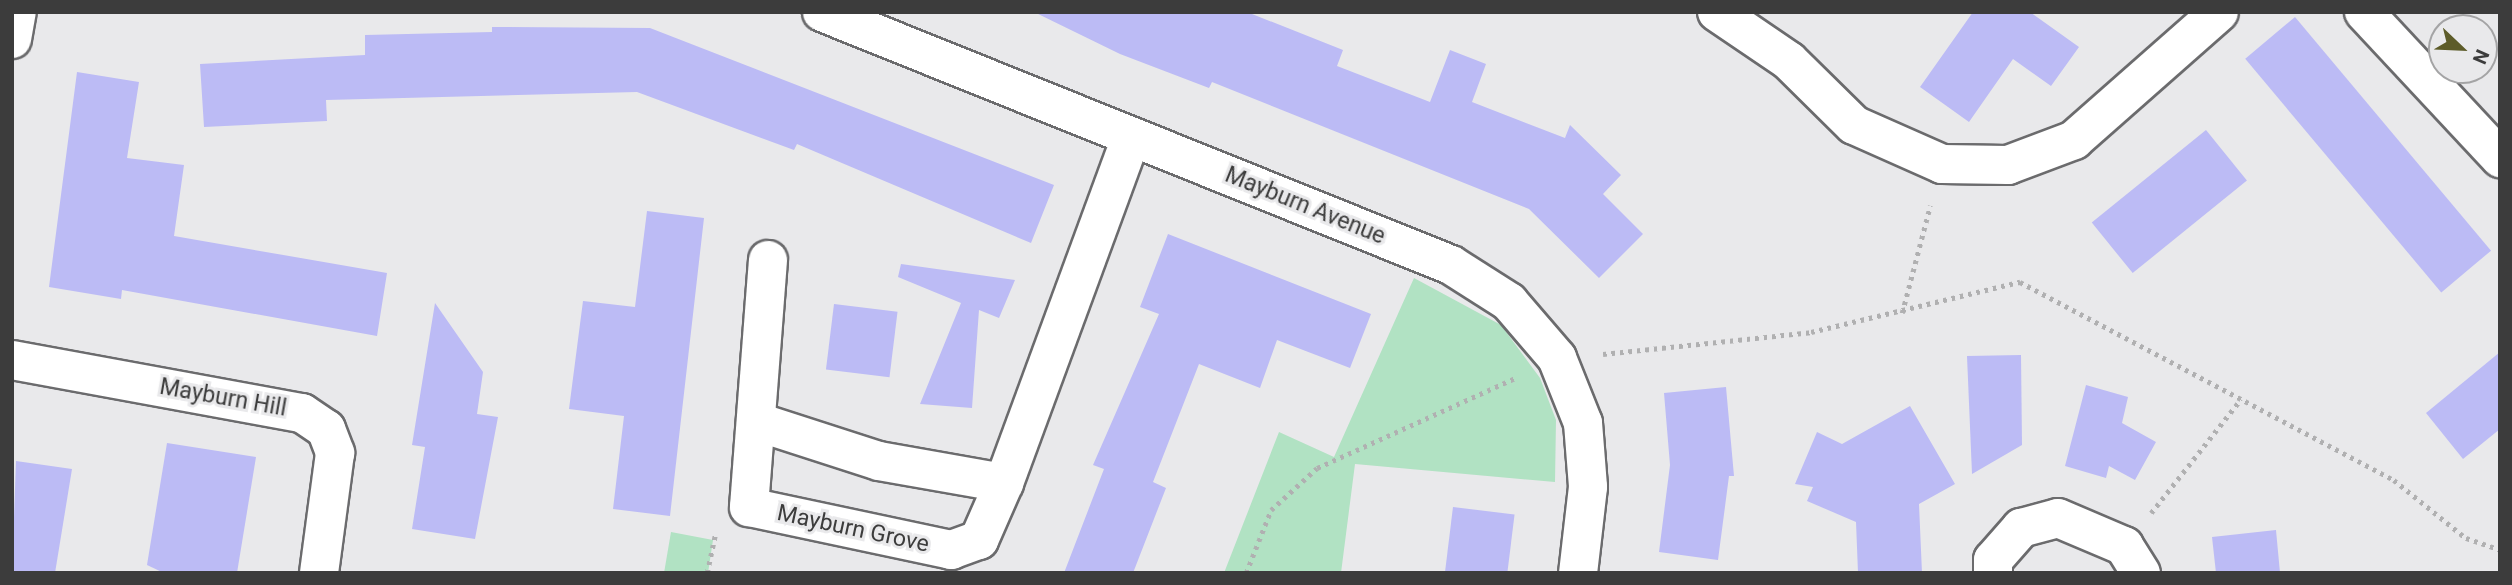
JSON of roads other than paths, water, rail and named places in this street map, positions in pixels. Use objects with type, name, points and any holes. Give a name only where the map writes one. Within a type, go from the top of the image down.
[{"type":"street","points":[[12,39],[17,12]]},
{"type":"street","name":"Mayburn Avenue","points":[[822,12],[1451,265],[1509,302],[1557,358],[1583,423],[1588,488],[1578,573]]},
{"type":"street","points":[[1717,12],[1789,61],[1854,125],[1942,164],[2008,166],[2074,140],[2219,12]]},
{"type":"street","points":[[2364,12],[2500,158]]},
{"type":"street","name":"Mayburn Grove","points":[[768,260],[758,422],[749,507],[951,550],[979,540],[1004,483],[1131,137]]},
{"type":"street","name":"Mayburn Hill","points":[[12,360],[302,413],[326,429],[335,453],[319,573]]},
{"type":"street","points":[[758,422],[879,461],[1004,483]]},
{"type":"street","points":[[1993,573],[1993,561],[2021,528],[2057,517],[2132,560]]}]
